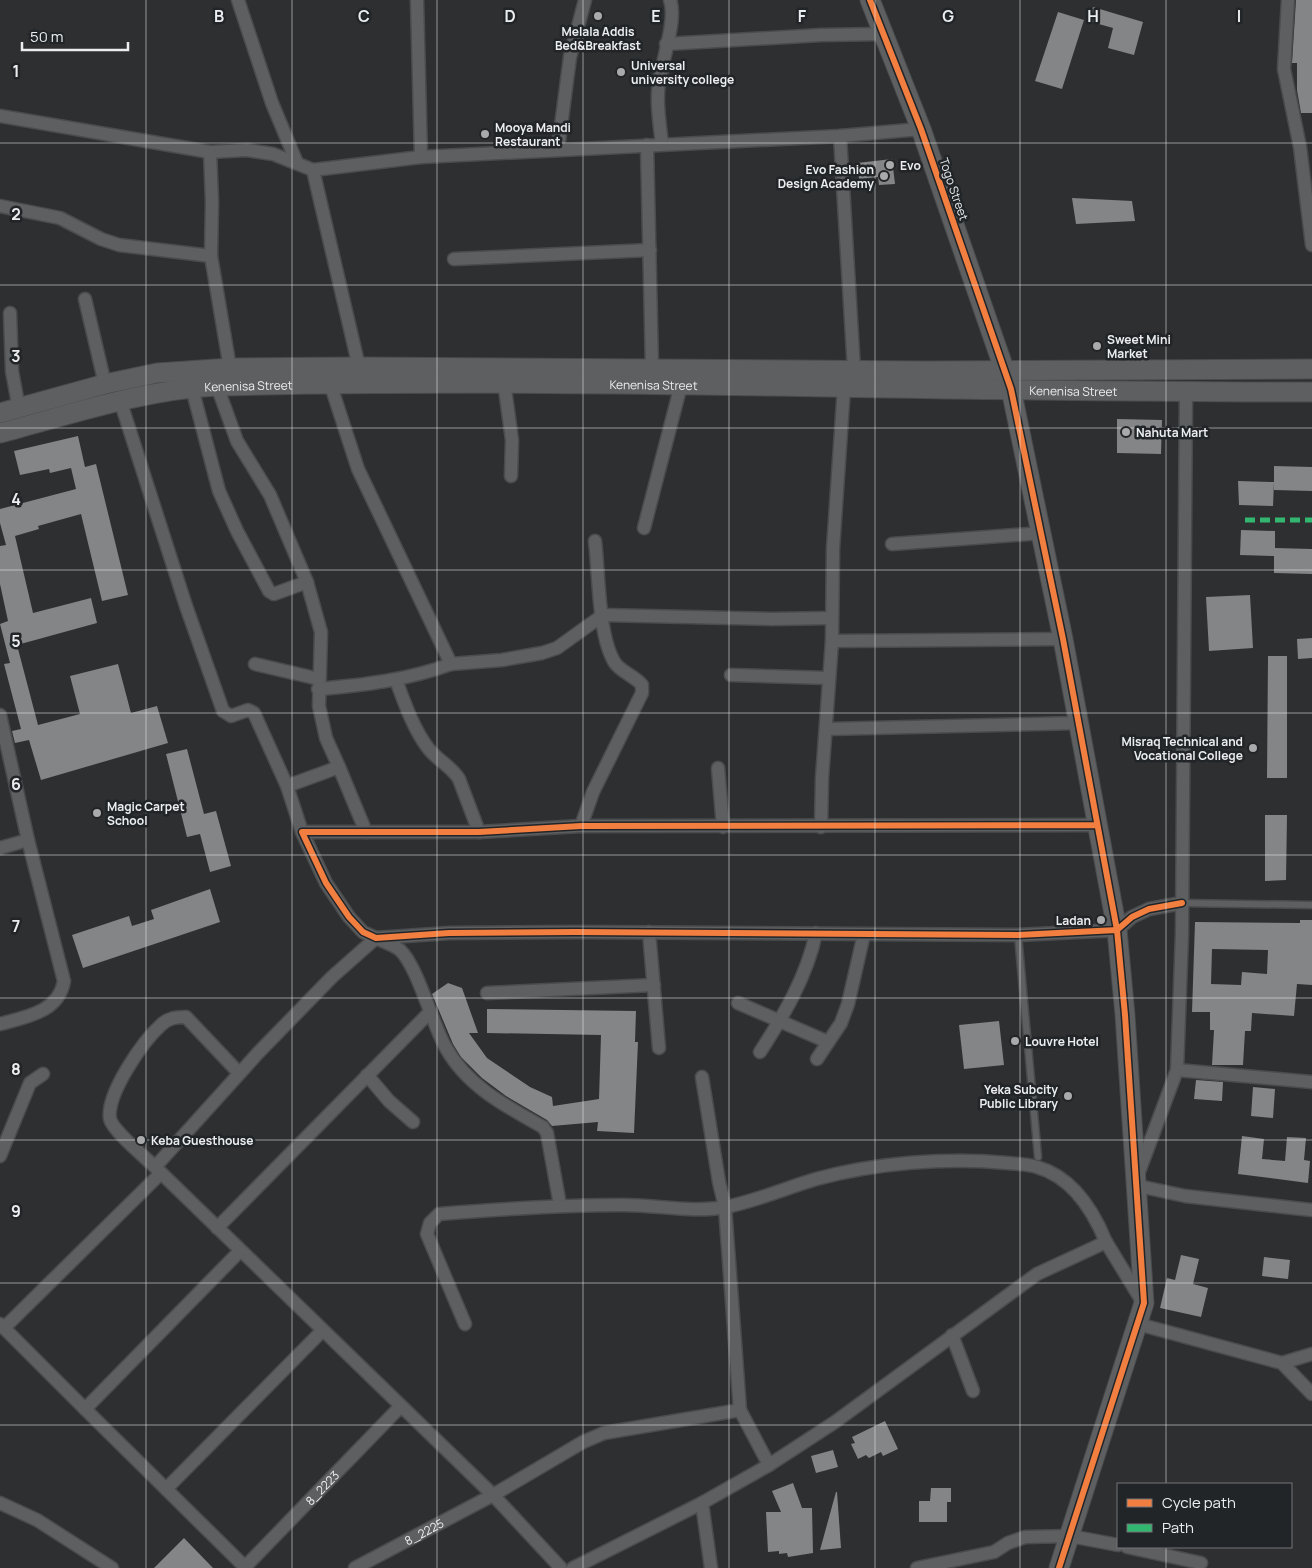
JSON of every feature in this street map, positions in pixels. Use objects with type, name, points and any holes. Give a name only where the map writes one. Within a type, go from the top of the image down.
[{"type":"main road","name":"Togo Street","points":[[870,0],[921,129],[1006,370],[1042,533],[1117,930],[1125,1015],[1134,1185],[1144,1303]]},
{"type":"main road","name":"Kenenisa Street","points":[[0,414],[105,384],[157,373],[230,368],[1312,369]]},
{"type":"main road","name":"Kenenisa Street","points":[[0,433],[120,400],[192,388],[217,386],[504,382],[1186,392],[1312,392]]},
{"type":"main road","points":[[1059,1568],[1144,1303]]},
{"type":"street","points":[[238,0],[272,102],[297,163]]},
{"type":"street","points":[[417,0],[421,157]]},
{"type":"street","points":[[558,149],[570,57],[585,0]]},
{"type":"street","points":[[662,144],[658,94],[672,20],[670,0]]},
{"type":"street","points":[[1288,0],[1284,69],[1300,148],[1312,245]]},
{"type":"street","points":[[666,44],[821,35],[884,34]]},
{"type":"street","points":[[0,116],[210,152],[246,150],[273,154],[313,170],[421,157],[840,136],[921,129]]},
{"type":"street","points":[[840,136],[854,370]]},
{"type":"street","points":[[647,145],[652,368]]},
{"type":"street","points":[[210,152],[212,202],[211,256],[230,368]]},
{"type":"street","points":[[313,170],[359,367]]},
{"type":"street","points":[[0,206],[60,218],[101,239],[119,244],[211,256]]},
{"type":"street","points":[[454,259],[650,250]]},
{"type":"street","points":[[86,299],[105,384]]},
{"type":"street","points":[[10,313],[12,371],[19,409]]},
{"type":"street","points":[[504,382],[512,440],[510,476]]},
{"type":"street","points":[[330,383],[358,469],[451,664]]},
{"type":"street","points":[[644,528],[681,385]]},
{"type":"street","points":[[217,386],[237,441],[270,494],[307,582],[321,632],[318,684],[322,722],[366,832]]},
{"type":"street","points":[[821,827],[822,778],[832,641],[831,618],[844,387]]},
{"type":"street","points":[[192,388],[219,491],[236,531],[269,591],[274,594],[307,582]]},
{"type":"street","points":[[1186,392],[1182,903],[1177,1070],[1134,1185],[1185,1196],[1312,1210]]},
{"type":"street","points":[[120,400],[186,606],[223,711],[231,716],[248,710],[254,713],[287,786],[302,832],[326,884],[349,917],[363,932],[400,949],[409,962],[446,1048],[475,1083],[497,1101],[543,1128],[547,1133],[560,1205]]},
{"type":"street","points":[[892,544],[1042,533]]},
{"type":"street","points":[[581,826],[593,792],[642,694],[642,684],[617,665],[606,645],[596,540]]},
{"type":"street","points":[[255,664],[318,684],[396,680],[425,674],[451,664],[502,660],[542,653],[557,648],[603,615],[772,619],[831,618]]},
{"type":"street","points":[[832,641],[1063,639]]},
{"type":"street","points":[[731,675],[828,678]]},
{"type":"street","points":[[396,680],[420,737],[430,751],[454,772],[458,779],[479,832]]},
{"type":"street","points":[[0,715],[28,840],[64,981],[62,992],[57,1000],[44,1009],[0,1024]]},
{"type":"street","points":[[827,729],[1078,723]]},
{"type":"street","points":[[287,786],[339,767]]},
{"type":"street","points":[[718,768],[723,827]]},
{"type":"street","points":[[302,832],[479,832],[581,826],[1096,825]]},
{"type":"street","points":[[0,848],[28,840]]},
{"type":"street","points":[[244,1568],[2,1326],[158,1170],[239,1074],[332,977],[376,938],[449,933],[649,932],[1018,935],[1117,930],[1132,917],[1149,909],[1182,903]]},
{"type":"street","points":[[649,932],[659,1048]]},
{"type":"street","points":[[760,1052],[779,1022],[811,958],[816,933]]},
{"type":"street","points":[[817,1059],[841,1023],[848,1004],[864,934]]},
{"type":"street","points":[[486,993],[654,985]]},
{"type":"street","points":[[738,1003],[828,1042]]},
{"type":"street","points":[[217,1228],[430,1012]]},
{"type":"street","points":[[239,1074],[186,1017],[173,1017],[161,1025],[119,1082],[110,1116],[114,1126],[400,1407],[493,1495],[561,1568]]},
{"type":"street","points":[[1177,1070],[1312,1082]]},
{"type":"street","points":[[0,1156],[30,1083],[43,1074]]},
{"type":"street","points":[[367,1075],[389,1101],[414,1122]]},
{"type":"street","points":[[702,1078],[719,1182],[725,1207],[740,1410],[769,1465]]},
{"type":"street","points":[[465,1324],[427,1234],[430,1223],[440,1214],[560,1205],[648,1205],[671,1210],[725,1207],[818,1179],[900,1164],[946,1160],[1038,1167],[1064,1182],[1082,1197],[1095,1215],[1106,1242],[1144,1303]]},
{"type":"street","points":[[574,1568],[702,1503],[769,1465],[835,1422],[1037,1274],[1106,1242]]},
{"type":"street","points":[[85,1409],[240,1251]]},
{"type":"street","points":[[1138,1324],[1282,1362],[1312,1354]]},
{"type":"street","points":[[166,1489],[322,1331]]},
{"type":"street","points":[[952,1335],[973,1391]]},
{"type":"street","points":[[1282,1362],[1312,1394]]},
{"type":"street","name":"8_2223","points":[[244,1568],[400,1407]]},
{"type":"street","name":"8_2225","points":[[355,1568],[493,1495],[583,1442],[604,1432],[740,1410]]},
{"type":"street","points":[[0,1503],[37,1520],[112,1568]]},
{"type":"street","points":[[702,1503],[711,1568]]},
{"type":"street","points":[[917,1568],[994,1552],[1008,1543],[1025,1537],[1070,1536],[1117,1545]]},
{"type":"street","points":[[1132,1548],[1201,1563]]},
{"type":"lane","points":[[1182,903],[1312,905]]},
{"type":"lane","points":[[1018,935],[1038,1157]]},
{"type":"building","points":[[1296,0],[1312,0],[1312,113],[1301,113],[1297,90],[1297,63],[1292,63]]},
{"type":"building","points":[[1093,7],[1143,22],[1134,55],[1108,48],[1113,28],[1088,21]]},
{"type":"building","points":[[1058,12],[1084,20],[1062,89],[1035,81]]},
{"type":"building","points":[[892,159],[895,184],[879,185],[878,177],[859,179],[857,163]]},
{"type":"building","points":[[1072,198],[1132,201],[1135,221],[1076,224]]},
{"type":"building","points":[[1117,419],[1162,420],[1161,454],[1117,453]]},
{"type":"building","points":[[78,436],[85,467],[96,464],[128,595],[102,601],[81,514],[38,526],[39,529],[15,536],[33,613],[91,598],[97,623],[17,645],[38,725],[80,714],[70,676],[118,664],[131,713],[157,706],[168,743],[41,780],[29,740],[15,743],[12,731],[21,729],[4,664],[10,663],[0,624],[8,621],[0,584],[0,546],[6,545],[0,523],[0,509],[76,489],[71,468],[50,473],[49,469],[20,475],[14,451]]},
{"type":"building","points":[[1274,466],[1312,467],[1312,491],[1274,490]]},
{"type":"building","points":[[1238,481],[1274,482],[1273,506],[1239,505]]},
{"type":"building","points":[[1241,530],[1275,531],[1275,548],[1312,549],[1312,574],[1274,573],[1274,556],[1240,555]]},
{"type":"building","points":[[1250,595],[1253,648],[1209,651],[1206,597]]},
{"type":"building","points":[[1312,638],[1312,658],[1298,659],[1297,639]]},
{"type":"building","points":[[1268,656],[1287,656],[1287,778],[1267,778]]},
{"type":"building","points":[[187,749],[204,814],[216,811],[231,866],[210,872],[200,834],[187,837],[166,754]]},
{"type":"building","points":[[1265,815],[1287,815],[1286,880],[1265,881]]},
{"type":"building","points":[[210,889],[220,922],[83,968],[72,935],[129,916],[132,926],[154,919],[151,910]]},
{"type":"building","points":[[1300,920],[1312,920],[1312,985],[1297,984],[1294,1016],[1252,1013],[1251,1031],[1245,1031],[1243,1065],[1212,1065],[1214,1030],[1210,1030],[1210,1012],[1192,1012],[1195,922],[1300,923]],"holes":[[[1212,949],[1268,950],[1267,974],[1242,972],[1241,985],[1211,984]]]},
{"type":"building","points":[[448,983],[462,988],[478,1033],[469,1033],[487,1058],[530,1087],[552,1097],[553,1106],[599,1099],[601,1035],[487,1033],[487,1009],[636,1011],[635,1042],[638,1042],[634,1133],[597,1131],[598,1122],[552,1126],[547,1120],[506,1096],[482,1078],[461,1057],[453,1044],[432,994]]},
{"type":"building","points":[[999,1021],[1004,1065],[964,1069],[959,1025]]},
{"type":"building","points":[[1196,1080],[1223,1082],[1222,1101],[1194,1099]]},
{"type":"building","points":[[1253,1087],[1275,1089],[1273,1118],[1251,1116]]},
{"type":"building","points":[[1242,1136],[1264,1139],[1262,1159],[1285,1161],[1287,1137],[1306,1138],[1304,1160],[1310,1161],[1308,1183],[1238,1174]]},
{"type":"building","points":[[1181,1255],[1199,1259],[1193,1284],[1208,1288],[1201,1317],[1160,1308],[1167,1278],[1175,1280]]},
{"type":"building","points":[[1264,1257],[1290,1260],[1288,1279],[1262,1276]]},
{"type":"building","points":[[885,1421],[898,1449],[883,1456],[881,1452],[869,1458],[866,1455],[858,1459],[851,1444],[855,1443],[852,1437]]},
{"type":"building","points":[[833,1450],[838,1467],[816,1473],[811,1456]]},
{"type":"building","points":[[793,1483],[802,1508],[812,1508],[813,1553],[788,1557],[787,1553],[779,1554],[779,1551],[768,1552],[766,1512],[781,1512],[772,1491]]},
{"type":"building","points":[[931,1488],[951,1488],[951,1502],[947,1502],[947,1522],[919,1522],[919,1501],[930,1501]]},
{"type":"building","points":[[836,1492],[841,1548],[820,1550]]},
{"type":"building","points":[[184,1538],[213,1568],[154,1568]]},
{"type":"marked path","points":[[1245,520],[1312,520]]},
{"type":"cycle path","points":[[870,0],[921,129],[1011,389],[1063,639],[1117,930],[1125,1015],[1144,1303],[1059,1568]]},
{"type":"cycle path","points":[[1096,825],[581,826],[479,832],[302,832],[326,883],[349,917],[363,932],[376,938],[449,933],[575,932],[1018,935],[1117,930],[1132,917],[1149,909],[1182,903]]},
{"type":"place","name":"Melala Addis Bed&Breakfast","points":[[598,16]]},
{"type":"place","name":"Universal university college","points":[[621,72]]},
{"type":"place","name":"Mooya Mandi Restaurant","points":[[485,134]]},
{"type":"place","name":"Evo","points":[[890,165]]},
{"type":"place","name":"Evo Fashion Design Academy","points":[[884,176]]},
{"type":"place","name":"Sweet Mini Market","points":[[1097,346]]},
{"type":"place","name":"Nahuta Mart","points":[[1126,432]]},
{"type":"place","name":"Misraq Technical and Vocational College","points":[[1253,748]]},
{"type":"place","name":"Magic Carpet School","points":[[97,813]]},
{"type":"place","name":"Ladan","points":[[1101,920]]},
{"type":"place","name":"Louvre Hotel","points":[[1015,1041]]},
{"type":"place","name":"Yeka Subcity Public Library","points":[[1068,1096]]},
{"type":"place","name":"Keba Guesthouse","points":[[141,1140]]}]
